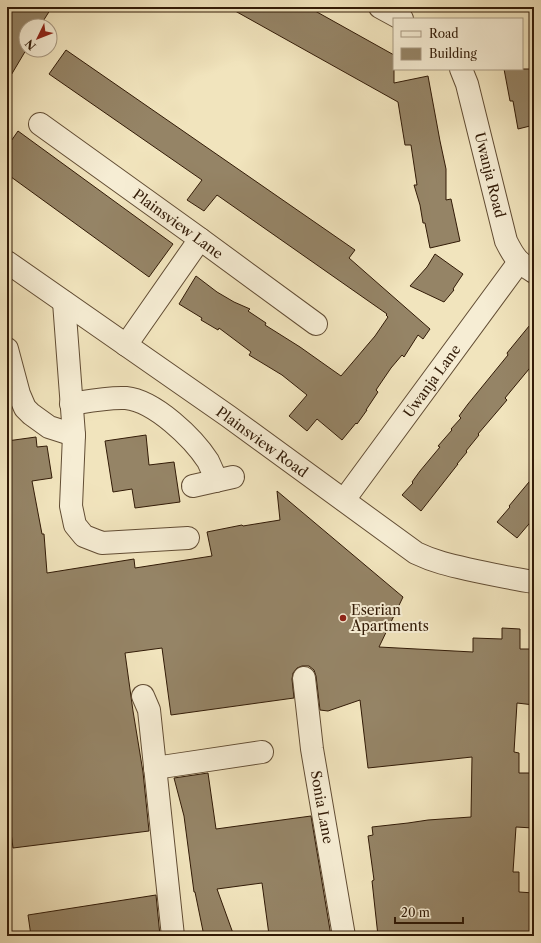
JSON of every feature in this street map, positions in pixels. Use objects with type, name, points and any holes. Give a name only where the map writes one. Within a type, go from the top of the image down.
[{"type":"street","points":[[380,7],[400,18]]},
{"type":"street","name":"Uwanja Road","points":[[461,70],[467,84],[506,241],[512,252],[526,267]]},
{"type":"street","name":"Plainsview Lane","points":[[40,124],[316,324]]},
{"type":"street","points":[[126,345],[200,239]]},
{"type":"street","name":"Plainsview Road","points":[[7,262],[228,416],[416,553],[439,563],[512,579],[534,582]]},
{"type":"street","name":"Uwanja Lane","points":[[344,500],[526,267]]},
{"type":"street","points":[[64,302],[74,435],[71,506],[75,525],[84,536],[102,543],[188,538]]},
{"type":"street","points":[[7,349],[19,394],[25,408],[49,427],[74,435]]},
{"type":"street","points":[[71,404],[113,398],[128,398],[142,402],[157,411],[193,442],[208,462],[224,479],[193,486]]},
{"type":"street","name":"Sonia Lane","points":[[304,678],[312,749],[344,936]]},
{"type":"street","points":[[143,696],[148,710],[173,936]]},
{"type":"street","points":[[155,768],[262,752]]},
{"type":"building","points":[[11,7],[52,7],[45,18],[18,18],[18,58],[21,58],[7,82],[7,15]]},
{"type":"building","points":[[228,7],[308,7],[393,54],[394,83],[428,76],[446,169],[446,200],[451,199],[460,241],[430,248],[425,223],[423,223],[420,205],[414,185],[417,185],[411,145],[405,145],[398,102]]},
{"type":"building","points":[[66,50],[355,250],[349,258],[430,329],[423,339],[418,335],[404,357],[402,355],[391,368],[376,390],[378,392],[367,410],[357,424],[356,423],[342,440],[317,419],[307,431],[289,416],[307,395],[282,375],[249,355],[251,352],[219,328],[218,330],[201,320],[202,318],[179,304],[196,276],[217,292],[250,309],[248,311],[266,323],[265,325],[300,347],[341,376],[375,336],[388,317],[386,315],[387,314],[217,195],[204,211],[187,200],[202,180],[49,74]]},
{"type":"building","points":[[534,69],[534,125],[518,129],[513,101],[510,101],[504,70]]},
{"type":"building","points":[[18,131],[173,244],[149,277],[7,174],[7,147]]},
{"type":"building","points":[[435,254],[463,274],[453,289],[454,290],[444,302],[410,286],[427,267]]},
{"type":"building","points":[[534,320],[534,363],[505,398],[507,400],[478,434],[479,435],[466,451],[467,452],[421,511],[402,495],[440,447],[438,446],[461,418],[459,416],[468,404]]},
{"type":"building","points":[[146,435],[149,465],[174,462],[180,502],[135,508],[132,489],[113,492],[105,441]]},
{"type":"building","points":[[36,437],[37,447],[47,446],[52,478],[32,481],[42,534],[44,534],[47,573],[134,559],[135,568],[212,556],[207,532],[242,525],[280,520],[277,491],[403,597],[379,647],[473,652],[473,638],[502,639],[502,628],[520,629],[520,649],[534,649],[534,705],[517,703],[514,752],[519,753],[519,773],[534,773],[534,811],[533,828],[516,827],[513,872],[519,872],[519,892],[534,893],[534,936],[378,936],[372,881],[374,880],[368,836],[373,835],[372,827],[428,820],[471,817],[472,757],[368,768],[360,700],[328,711],[320,710],[316,676],[314,670],[309,666],[297,668],[293,673],[292,679],[294,698],[171,715],[162,648],[125,653],[143,772],[149,831],[13,848],[7,802],[7,441]]},
{"type":"building","points":[[534,476],[534,518],[517,538],[497,522]]},
{"type":"building","points":[[208,773],[216,829],[311,816],[331,936],[286,936],[285,932],[269,935],[262,883],[217,889],[234,936],[204,936],[194,892],[184,816],[174,778]]},
{"type":"building","points":[[156,895],[160,936],[31,936],[28,915]]},
{"type":"place","name":"Eserian Apartments","points":[[343,618]]}]
